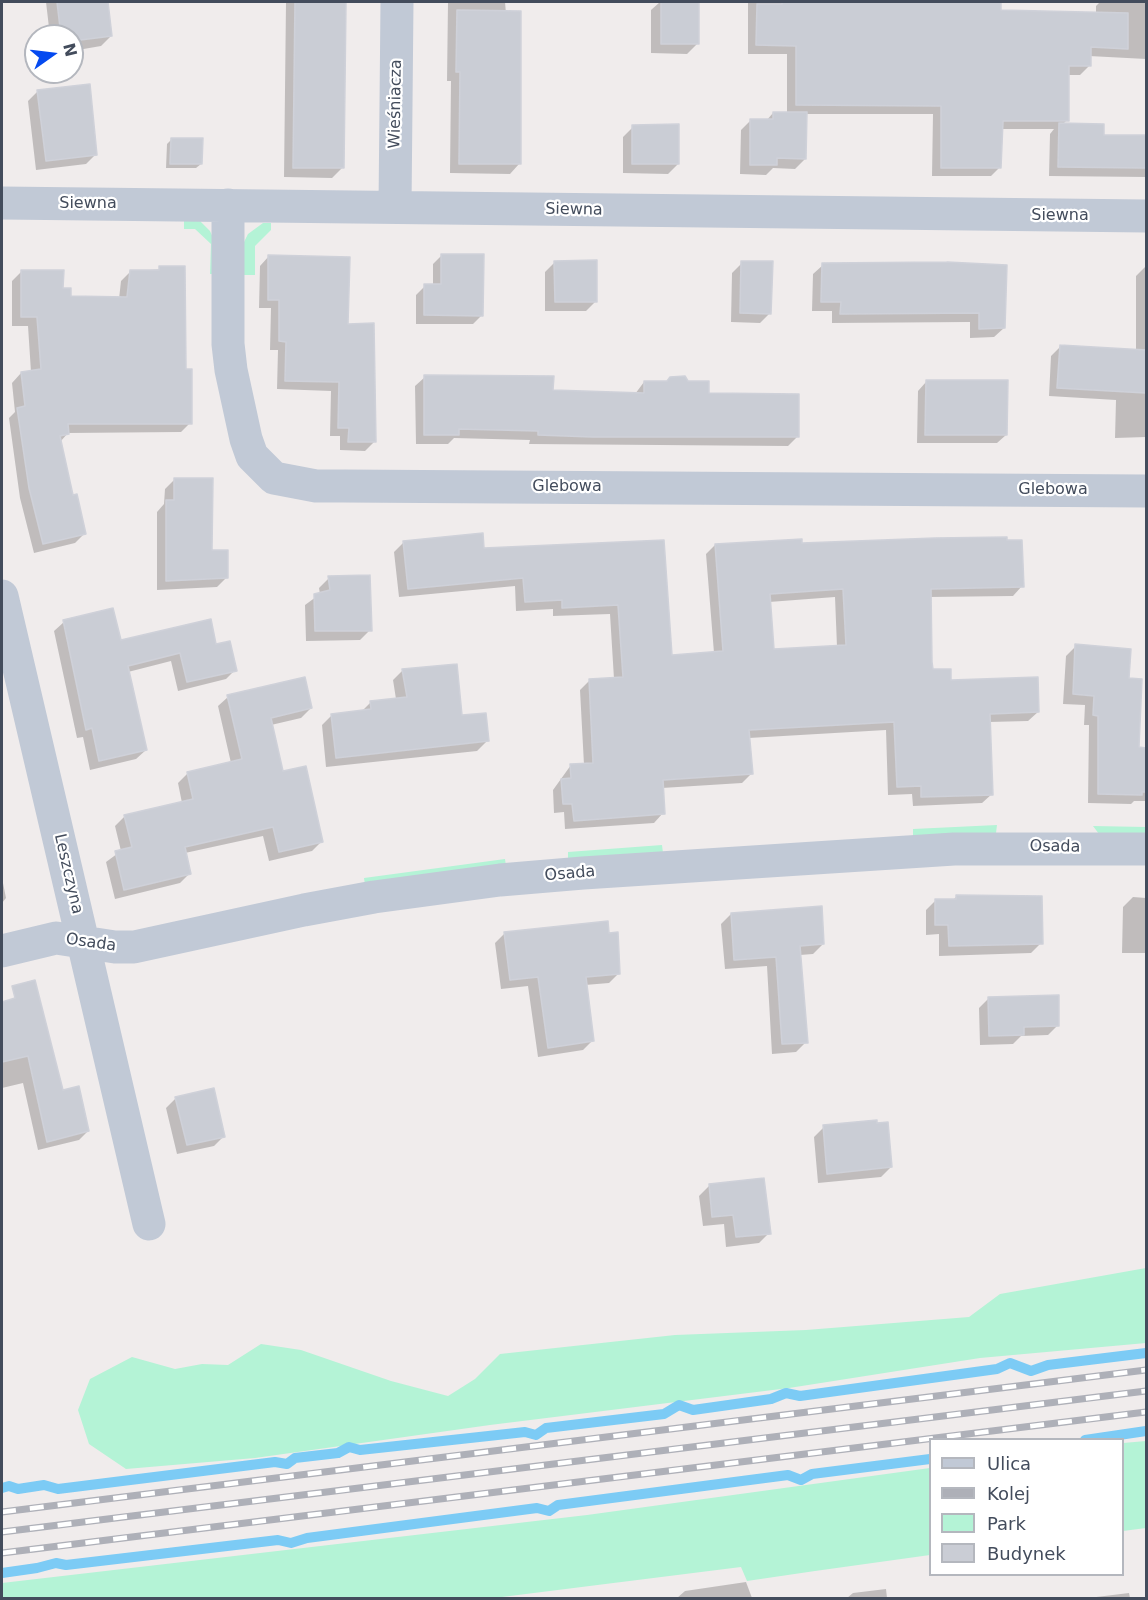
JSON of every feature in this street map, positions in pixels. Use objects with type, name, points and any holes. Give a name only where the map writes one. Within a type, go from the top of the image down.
[{"type":"street","name":"Wieśniacza","points":[[394,207],[397,2]]},
{"type":"street","name":"Siewna","points":[[2,203],[1146,216]]},
{"type":"street","name":"Glebowa","points":[[228,205],[228,344],[231,370],[252,456],[274,478],[291,483],[343,486],[1146,491]]},
{"type":"street","name":"Leszczyna","points":[[2,596],[149,1224]]},
{"type":"street","name":"Osada","points":[[2,951],[56,938],[115,947],[134,947],[363,899],[500,880],[964,848],[1146,849]]},
{"type":"green space","points":[[184,221],[200,221],[210,231],[214,240],[215,274],[210,274],[211,244],[195,229],[184,229]]},
{"type":"green space","points":[[263,223],[271,223],[271,230],[255,246],[255,275],[242,275],[242,246],[248,234]]},
{"type":"green space","points":[[997,825],[996,833],[913,836],[913,829]]},
{"type":"green space","points":[[1093,826],[1146,827],[1146,835],[1099,834]]},
{"type":"green space","points":[[662,845],[663,853],[568,860],[568,852]]},
{"type":"green space","points":[[505,859],[506,866],[365,885],[364,878]]},
{"type":"green space","points":[[1146,1268],[1146,1343],[980,1358],[789,1388],[490,1425],[255,1458],[126,1469],[89,1444],[78,1410],[90,1379],[132,1357],[175,1369],[202,1364],[228,1365],[261,1344],[301,1350],[391,1381],[448,1396],[475,1379],[500,1354],[675,1335],[806,1330],[969,1317],[1000,1294]]},
{"type":"green space","points":[[1146,1441],[1146,1528],[1124,1531],[1124,1443]]},
{"type":"green space","points":[[929,1468],[929,1555],[747,1581],[741,1567],[494,1598],[2,1598],[2,1583],[587,1515]]},
{"type":"building","points":[[57,2],[108,2],[112,36],[84,40],[84,24],[60,24]]},
{"type":"building","points":[[295,2],[346,2],[344,168],[293,168]]},
{"type":"building","points":[[661,2],[699,2],[699,44],[661,44]]},
{"type":"building","points":[[782,2],[1001,2],[1001,10],[1128,13],[1128,49],[1091,47],[1091,66],[1069,66],[1069,121],[1003,121],[1001,168],[941,168],[941,106],[796,105],[796,46],[756,45],[757,4],[782,4]]},
{"type":"building","points":[[457,10],[521,11],[521,164],[459,164],[460,72],[456,72]]},
{"type":"building","points":[[90,84],[97,155],[46,161],[37,90]]},
{"type":"building","points":[[773,112],[807,112],[806,159],[777,158],[777,165],[750,165],[750,119],[773,119]]},
{"type":"building","points":[[1059,123],[1104,124],[1104,135],[1146,135],[1146,168],[1058,167]]},
{"type":"building","points":[[679,124],[679,164],[632,164],[632,125]]},
{"type":"building","points":[[171,138],[203,138],[202,164],[170,164]]},
{"type":"building","points":[[441,254],[484,254],[483,316],[424,315],[424,284],[441,284]]},
{"type":"building","points":[[268,255],[350,257],[348,324],[374,323],[376,442],[348,442],[349,428],[338,428],[339,382],[285,381],[286,342],[279,341],[279,300],[268,300]]},
{"type":"building","points":[[597,260],[597,302],[555,302],[554,261]]},
{"type":"building","points":[[741,261],[773,261],[771,314],[740,313]]},
{"type":"building","points":[[947,262],[1007,265],[1005,328],[979,329],[979,313],[840,314],[841,302],[821,302],[822,263]]},
{"type":"building","points":[[159,266],[185,266],[186,369],[192,369],[192,424],[68,424],[69,434],[60,436],[73,495],[77,494],[86,534],[43,544],[29,488],[17,408],[25,406],[21,372],[41,369],[37,317],[21,317],[21,270],[64,270],[63,288],[71,288],[71,296],[127,297],[130,270],[159,270]]},
{"type":"building","points":[[1060,345],[1146,350],[1146,393],[1057,388]]},
{"type":"building","points":[[424,375],[554,376],[553,390],[644,393],[644,381],[667,381],[670,377],[685,376],[688,381],[709,381],[709,393],[799,394],[799,437],[593,437],[538,435],[538,431],[459,429],[459,435],[424,435]]},
{"type":"building","points":[[926,380],[1008,380],[1007,435],[925,435]]},
{"type":"building","points":[[174,478],[213,478],[212,550],[228,550],[228,578],[166,581],[166,500],[174,500]]},
{"type":"building","points":[[483,533],[484,548],[664,540],[672,655],[723,651],[715,544],[802,539],[802,543],[1007,537],[1007,540],[1022,540],[1024,587],[931,589],[932,662],[933,669],[951,669],[951,680],[1038,677],[1039,712],[990,714],[993,795],[921,797],[921,786],[897,787],[894,722],[749,730],[753,774],[663,780],[665,814],[574,821],[572,804],[563,804],[561,779],[571,778],[570,764],[593,763],[589,679],[623,677],[618,605],[562,608],[562,600],[525,602],[523,578],[408,589],[403,541]],"holes":[[[843,589],[846,645],[774,649],[770,594]]]},
{"type":"building","points":[[370,575],[372,631],[315,631],[314,594],[330,590],[328,576]]},
{"type":"building","points":[[113,608],[121,640],[211,619],[216,644],[230,641],[237,671],[187,682],[180,653],[128,666],[147,750],[99,761],[92,728],[86,730],[63,620]]},
{"type":"building","points":[[1075,644],[1131,649],[1129,678],[1142,679],[1139,747],[1146,748],[1146,792],[1142,792],[1142,795],[1098,794],[1098,716],[1093,715],[1094,696],[1073,694]]},
{"type":"building","points":[[457,664],[462,715],[486,713],[489,741],[336,758],[331,714],[371,709],[370,701],[407,697],[402,669]]},
{"type":"building","points":[[305,677],[312,708],[271,718],[283,771],[306,766],[323,842],[279,852],[273,827],[185,847],[191,874],[124,890],[115,851],[132,847],[124,815],[193,799],[187,772],[242,759],[227,695]]},
{"type":"building","points":[[956,895],[1042,896],[1043,944],[949,946],[948,925],[935,925],[935,899],[956,899]]},
{"type":"building","points":[[822,906],[824,944],[800,946],[808,1043],[782,1044],[776,957],[734,960],[731,913]]},
{"type":"building","points":[[608,921],[609,933],[618,932],[620,974],[586,977],[594,1041],[548,1048],[538,977],[510,980],[504,932]]},
{"type":"building","points":[[35,980],[63,1090],[79,1086],[89,1131],[47,1142],[28,1056],[2,1062],[2,1002],[15,998],[12,986]]},
{"type":"building","points":[[1059,995],[1059,1026],[1024,1027],[1024,1035],[989,1036],[988,997]]},
{"type":"building","points":[[214,1088],[225,1137],[187,1145],[175,1097]]},
{"type":"building","points":[[877,1120],[877,1123],[888,1122],[892,1167],[827,1174],[823,1125]]},
{"type":"building","points":[[764,1178],[771,1234],[736,1237],[733,1215],[712,1217],[709,1184]]},
{"type":"waterway","points":[[2,1488],[9,1486],[18,1489],[44,1485],[58,1489],[275,1462],[287,1464],[295,1458],[338,1453],[349,1447],[360,1450],[525,1432],[536,1435],[546,1428],[664,1414],[679,1405],[693,1410],[771,1399],[786,1393],[800,1396],[997,1369],[1010,1363],[1031,1371],[1048,1365],[1146,1353]]},
{"type":"waterway","points":[[1099,1438],[1146,1431]]},
{"type":"waterway","points":[[2,1573],[56,1563],[66,1565],[278,1540],[291,1543],[307,1538],[537,1508],[549,1511],[558,1505],[788,1475],[801,1480],[812,1474],[929,1459]]},
{"type":"railway","points":[[2,1512],[1146,1370]]},
{"type":"railway","points":[[2,1532],[1146,1391]]},
{"type":"railway","points":[[935,1438],[1146,1412]]},
{"type":"railway","points":[[2,1553],[929,1439]]}]
